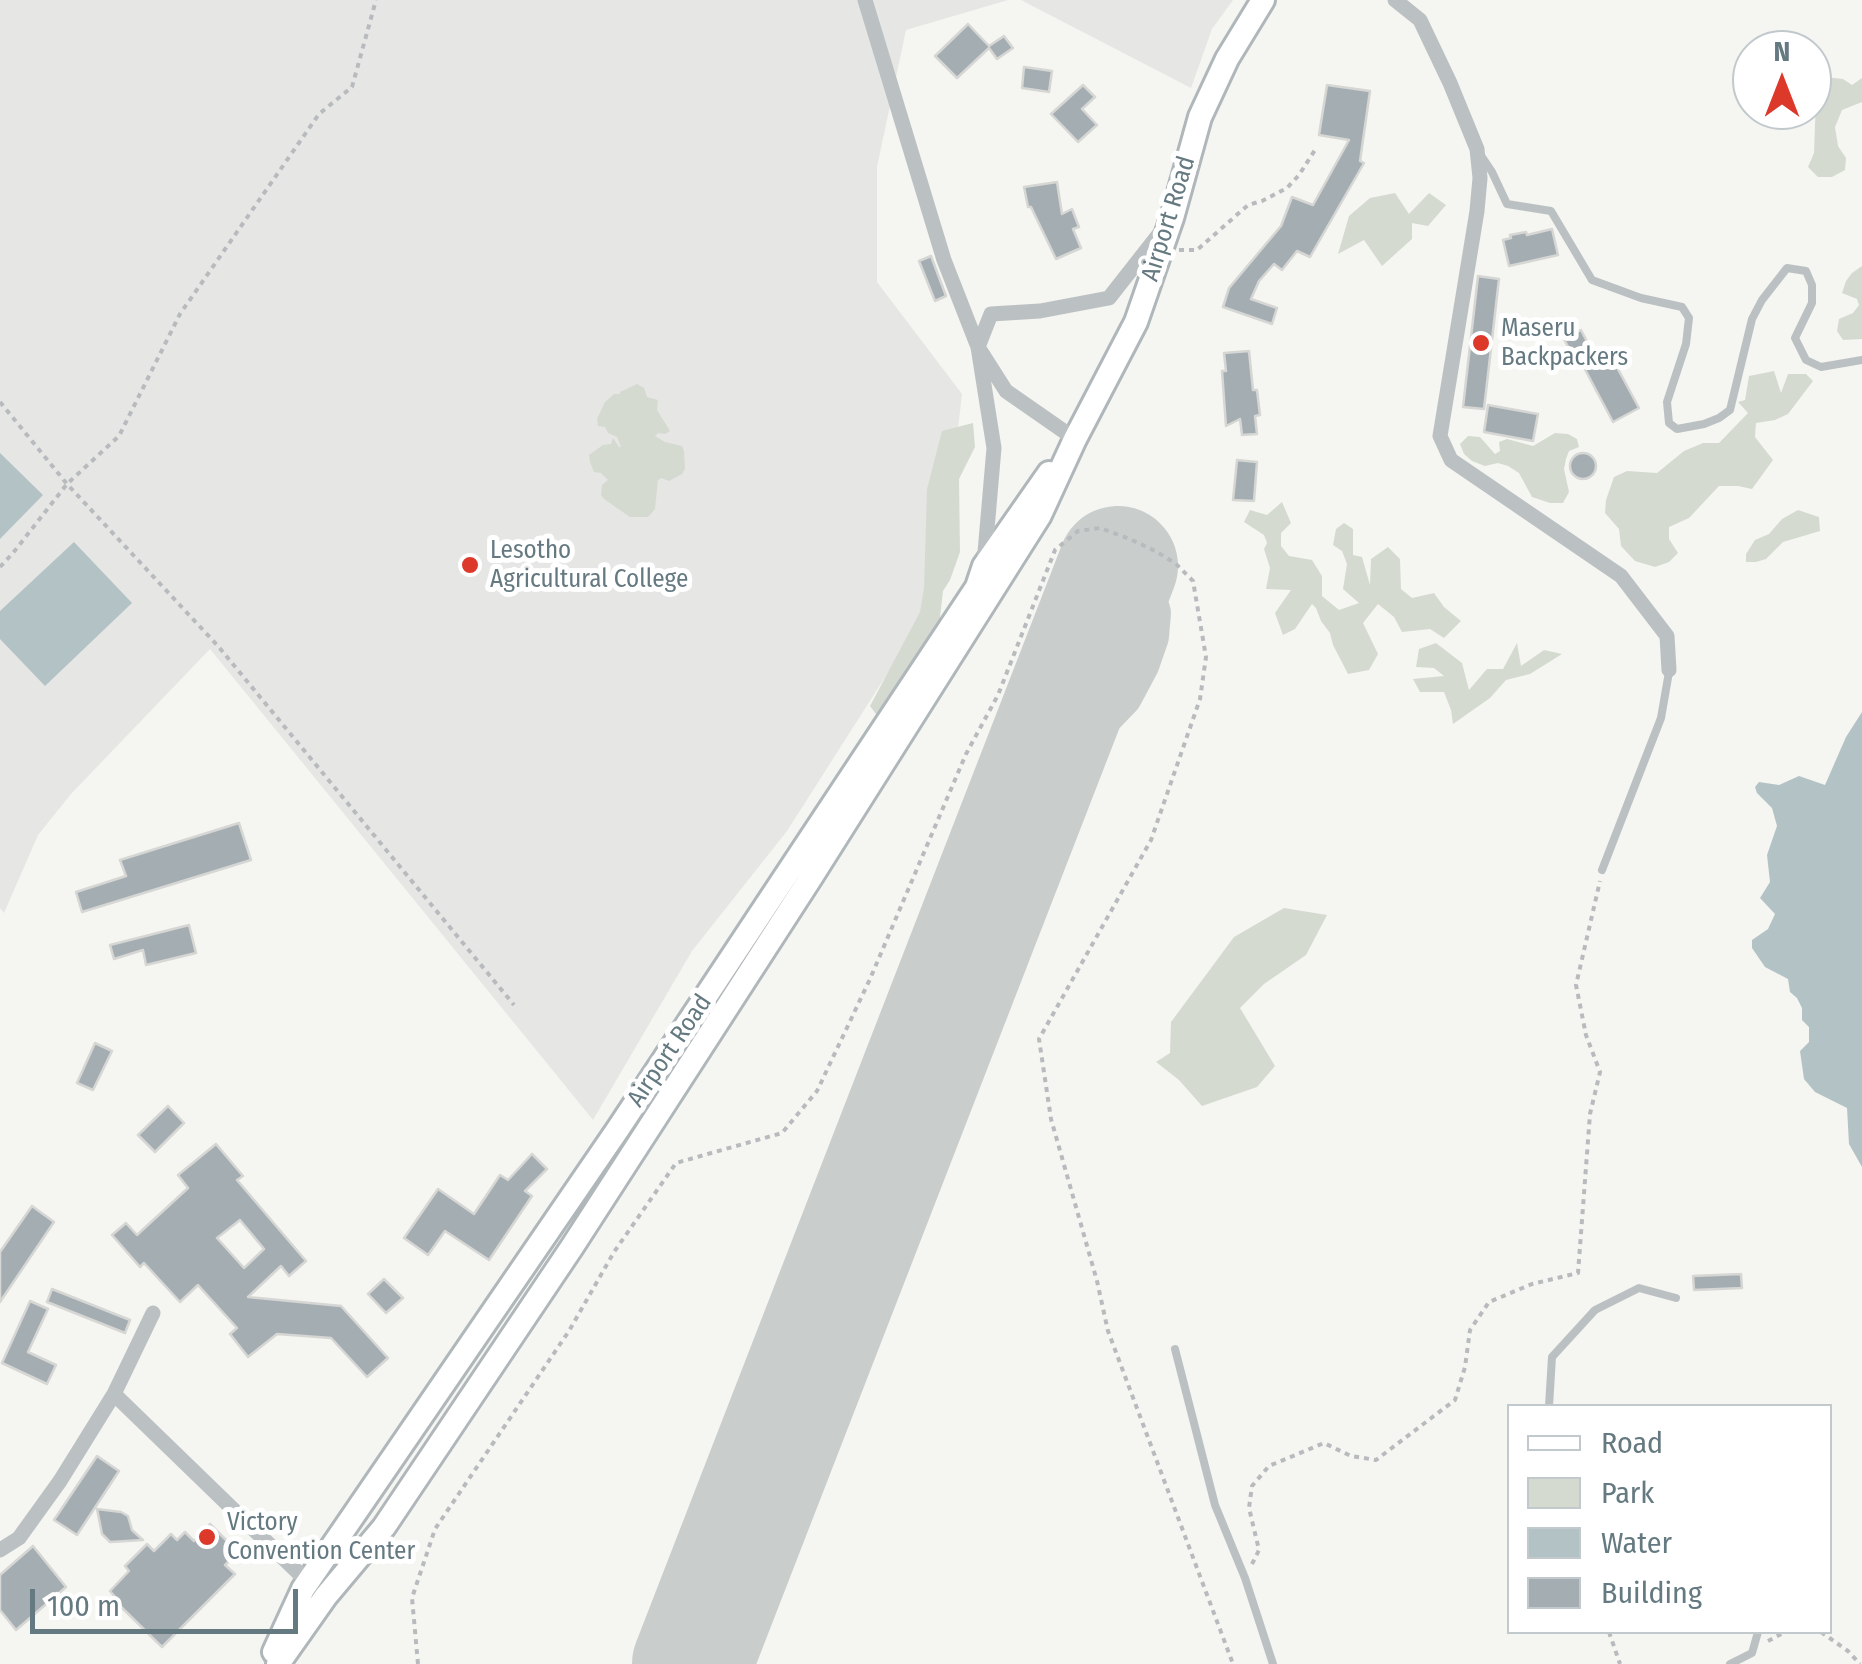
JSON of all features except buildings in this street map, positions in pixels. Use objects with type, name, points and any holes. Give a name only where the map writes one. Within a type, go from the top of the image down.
[{"type":"main road","name":"Airport Road","points":[[278,1664],[326,1596],[384,1527],[572,1248],[1040,514],[1074,439],[1136,322],[1172,218],[1200,117],[1227,59],[1263,0]]},
{"type":"main road","name":"Airport Road","points":[[268,1664],[308,1582],[640,1096],[977,588],[984,566],[1024,505],[1074,439]]},
{"type":"street","points":[[865,0],[944,260],[978,348],[1006,392],[1074,439]]},
{"type":"street","points":[[1394,0],[1420,20],[1477,149],[1477,211],[1440,436],[1451,460],[1621,576],[1666,636],[1670,670]]},
{"type":"street","points":[[984,566],[994,448],[978,348],[990,314],[1040,311],[1109,298],[1172,218]]},
{"type":"street","points":[[0,1550],[19,1538],[60,1481],[114,1394],[153,1313]]},
{"type":"street","points":[[114,1394],[308,1582]]},
{"type":"lane","points":[[1477,149],[1507,204],[1552,211],[1592,280],[1641,298],[1682,306],[1689,318],[1686,344],[1667,402],[1670,423],[1677,430],[1719,418],[1730,410],[1752,319],[1787,268],[1806,271],[1812,285],[1812,303],[1795,338],[1806,360],[1822,367],[1862,360]]},
{"type":"lane","points":[[1602,870],[1661,718],[1670,670]]},
{"type":"lane","points":[[1549,1404],[1552,1356],[1595,1310],[1639,1288],[1676,1298]]},
{"type":"lane","points":[[1175,1349],[1215,1506],[1245,1578],[1273,1664]]},
{"type":"lane","points":[[1730,1664],[1752,1653],[1757,1634]]},
{"type":"path","points":[[0,567],[68,484],[119,436],[180,314],[318,114],[352,87],[376,0]]},
{"type":"path","points":[[1156,268],[1177,250],[1197,250],[1248,205],[1287,188],[1314,150]]},
{"type":"path","points":[[0,402],[68,484],[218,646],[514,1005]]},
{"type":"path","points":[[418,1664],[412,1598],[435,1529],[570,1332],[614,1252],[676,1163],[782,1132],[818,1090],[966,754],[998,696],[1055,550],[1078,531],[1100,528],[1155,551],[1175,563],[1192,581],[1206,657],[1200,699],[1151,840],[1039,1039],[1051,1119],[1108,1332],[1233,1664]]},
{"type":"path","points":[[1245,1578],[1259,1550],[1249,1508],[1252,1486],[1268,1466],[1324,1443],[1351,1456],[1376,1460],[1455,1400],[1470,1330],[1488,1302],[1532,1284],[1578,1273],[1590,1114],[1600,1072],[1586,1035],[1576,985],[1602,870]]},
{"type":"path","points":[[1610,1634],[1620,1664]]},
{"type":"path","points":[[1752,1653],[1781,1634]]},
{"type":"path","points":[[1822,1634],[1860,1664]]},
{"type":"shaded area","name":"Lesotho Agricultural College","points":[[0,0],[1008,0],[906,30],[877,167],[877,282],[962,394],[947,526],[931,605],[787,831],[692,951],[593,1120],[210,649],[71,794],[38,835],[4,913],[0,908]]},
{"type":"shaded area","points":[[1021,0],[1233,0],[1212,29],[1191,88]]},
{"type":"green space","points":[[1832,78],[1852,85],[1862,78],[1862,102],[1842,110],[1835,127],[1838,146],[1846,158],[1845,170],[1832,177],[1818,177],[1808,167],[1814,153],[1815,130],[1832,130]]},
{"type":"green space","points":[[1395,193],[1409,214],[1429,193],[1446,205],[1428,226],[1412,223],[1412,239],[1382,266],[1364,240],[1338,254],[1349,216],[1370,198]]},
{"type":"green space","points":[[1862,266],[1862,339],[1843,340],[1837,331],[1839,319],[1853,313],[1859,305],[1857,299],[1842,293],[1846,281]]},
{"type":"green space","points":[[1774,371],[1781,393],[1788,374],[1806,374],[1813,381],[1788,414],[1756,423],[1755,437],[1773,460],[1752,489],[1719,486],[1689,518],[1669,527],[1669,539],[1678,553],[1669,562],[1655,567],[1635,561],[1621,546],[1619,529],[1605,513],[1614,477],[1627,471],[1657,473],[1684,451],[1703,443],[1719,443],[1748,413],[1738,402],[1745,400],[1749,376]]},
{"type":"green space","points":[[637,384],[644,388],[647,397],[658,400],[657,410],[670,431],[655,436],[682,446],[684,451],[685,469],[669,481],[658,480],[655,509],[648,517],[630,517],[604,499],[602,485],[608,480],[594,472],[589,455],[611,444],[613,438],[621,447],[617,437],[598,426],[597,419],[614,394]]},
{"type":"green space","points":[[973,423],[975,447],[959,479],[960,552],[943,591],[939,626],[879,718],[870,706],[920,612],[927,489],[942,431]]},
{"type":"green space","points":[[1555,433],[1577,439],[1579,447],[1569,451],[1566,459],[1569,492],[1563,503],[1532,497],[1519,473],[1498,463],[1485,466],[1472,461],[1460,444],[1468,436],[1480,437],[1495,454],[1500,451],[1499,442],[1507,439],[1533,446]]},
{"type":"green space","points":[[1282,502],[1291,523],[1281,533],[1281,546],[1289,556],[1312,560],[1322,576],[1322,596],[1339,610],[1359,603],[1343,589],[1347,564],[1342,551],[1333,545],[1336,529],[1344,523],[1353,529],[1353,555],[1362,557],[1370,585],[1371,559],[1388,547],[1400,559],[1401,589],[1412,598],[1434,593],[1461,621],[1444,638],[1430,629],[1402,632],[1394,617],[1378,604],[1363,623],[1378,654],[1369,670],[1348,674],[1312,604],[1295,629],[1283,635],[1275,613],[1291,590],[1266,589],[1270,568],[1264,549],[1267,543],[1264,535],[1244,522],[1250,510],[1267,515]]},
{"type":"green space","points":[[1798,510],[1819,517],[1820,531],[1783,542],[1766,559],[1746,562],[1746,554],[1755,540],[1769,534],[1782,519]]},
{"type":"green space","points":[[1436,643],[1462,663],[1469,690],[1487,669],[1503,669],[1517,643],[1521,666],[1544,650],[1562,654],[1530,674],[1506,680],[1490,698],[1453,724],[1444,692],[1420,692],[1413,679],[1444,676],[1434,668],[1416,667],[1419,649]]},
{"type":"green space","points":[[1284,908],[1327,915],[1306,955],[1264,984],[1240,1008],[1275,1066],[1257,1087],[1202,1106],[1156,1062],[1170,1053],[1171,1022],[1234,937]]},
{"type":"water","points":[[0,453],[43,495],[0,539]]},
{"type":"water","points":[[74,542],[132,603],[45,686],[0,639],[0,611]]},
{"type":"water","points":[[1862,712],[1862,1167],[1849,1144],[1847,1108],[1815,1092],[1804,1079],[1800,1051],[1809,1042],[1809,1027],[1802,1020],[1802,1008],[1790,992],[1788,979],[1765,967],[1752,948],[1752,940],[1768,929],[1775,914],[1760,898],[1770,882],[1767,855],[1777,826],[1772,808],[1755,787],[1759,782],[1779,785],[1799,776],[1825,785]]},
{"type":"taxiway","points":[[1027,801],[1056,755],[1119,694],[1136,662],[1145,636],[1147,613],[1140,594],[1124,580],[1107,576],[1092,579],[1072,598],[1074,636],[1068,695]]},
{"type":"runway","points":[[692,1664],[1118,566]]},
{"type":"place","name":"Maseru Backpackers","points":[[1481,343]]},
{"type":"place","name":"Lesotho Agricultural College","points":[[470,565]]},
{"type":"place","name":"Victory Convention Center","points":[[207,1537]]}]
